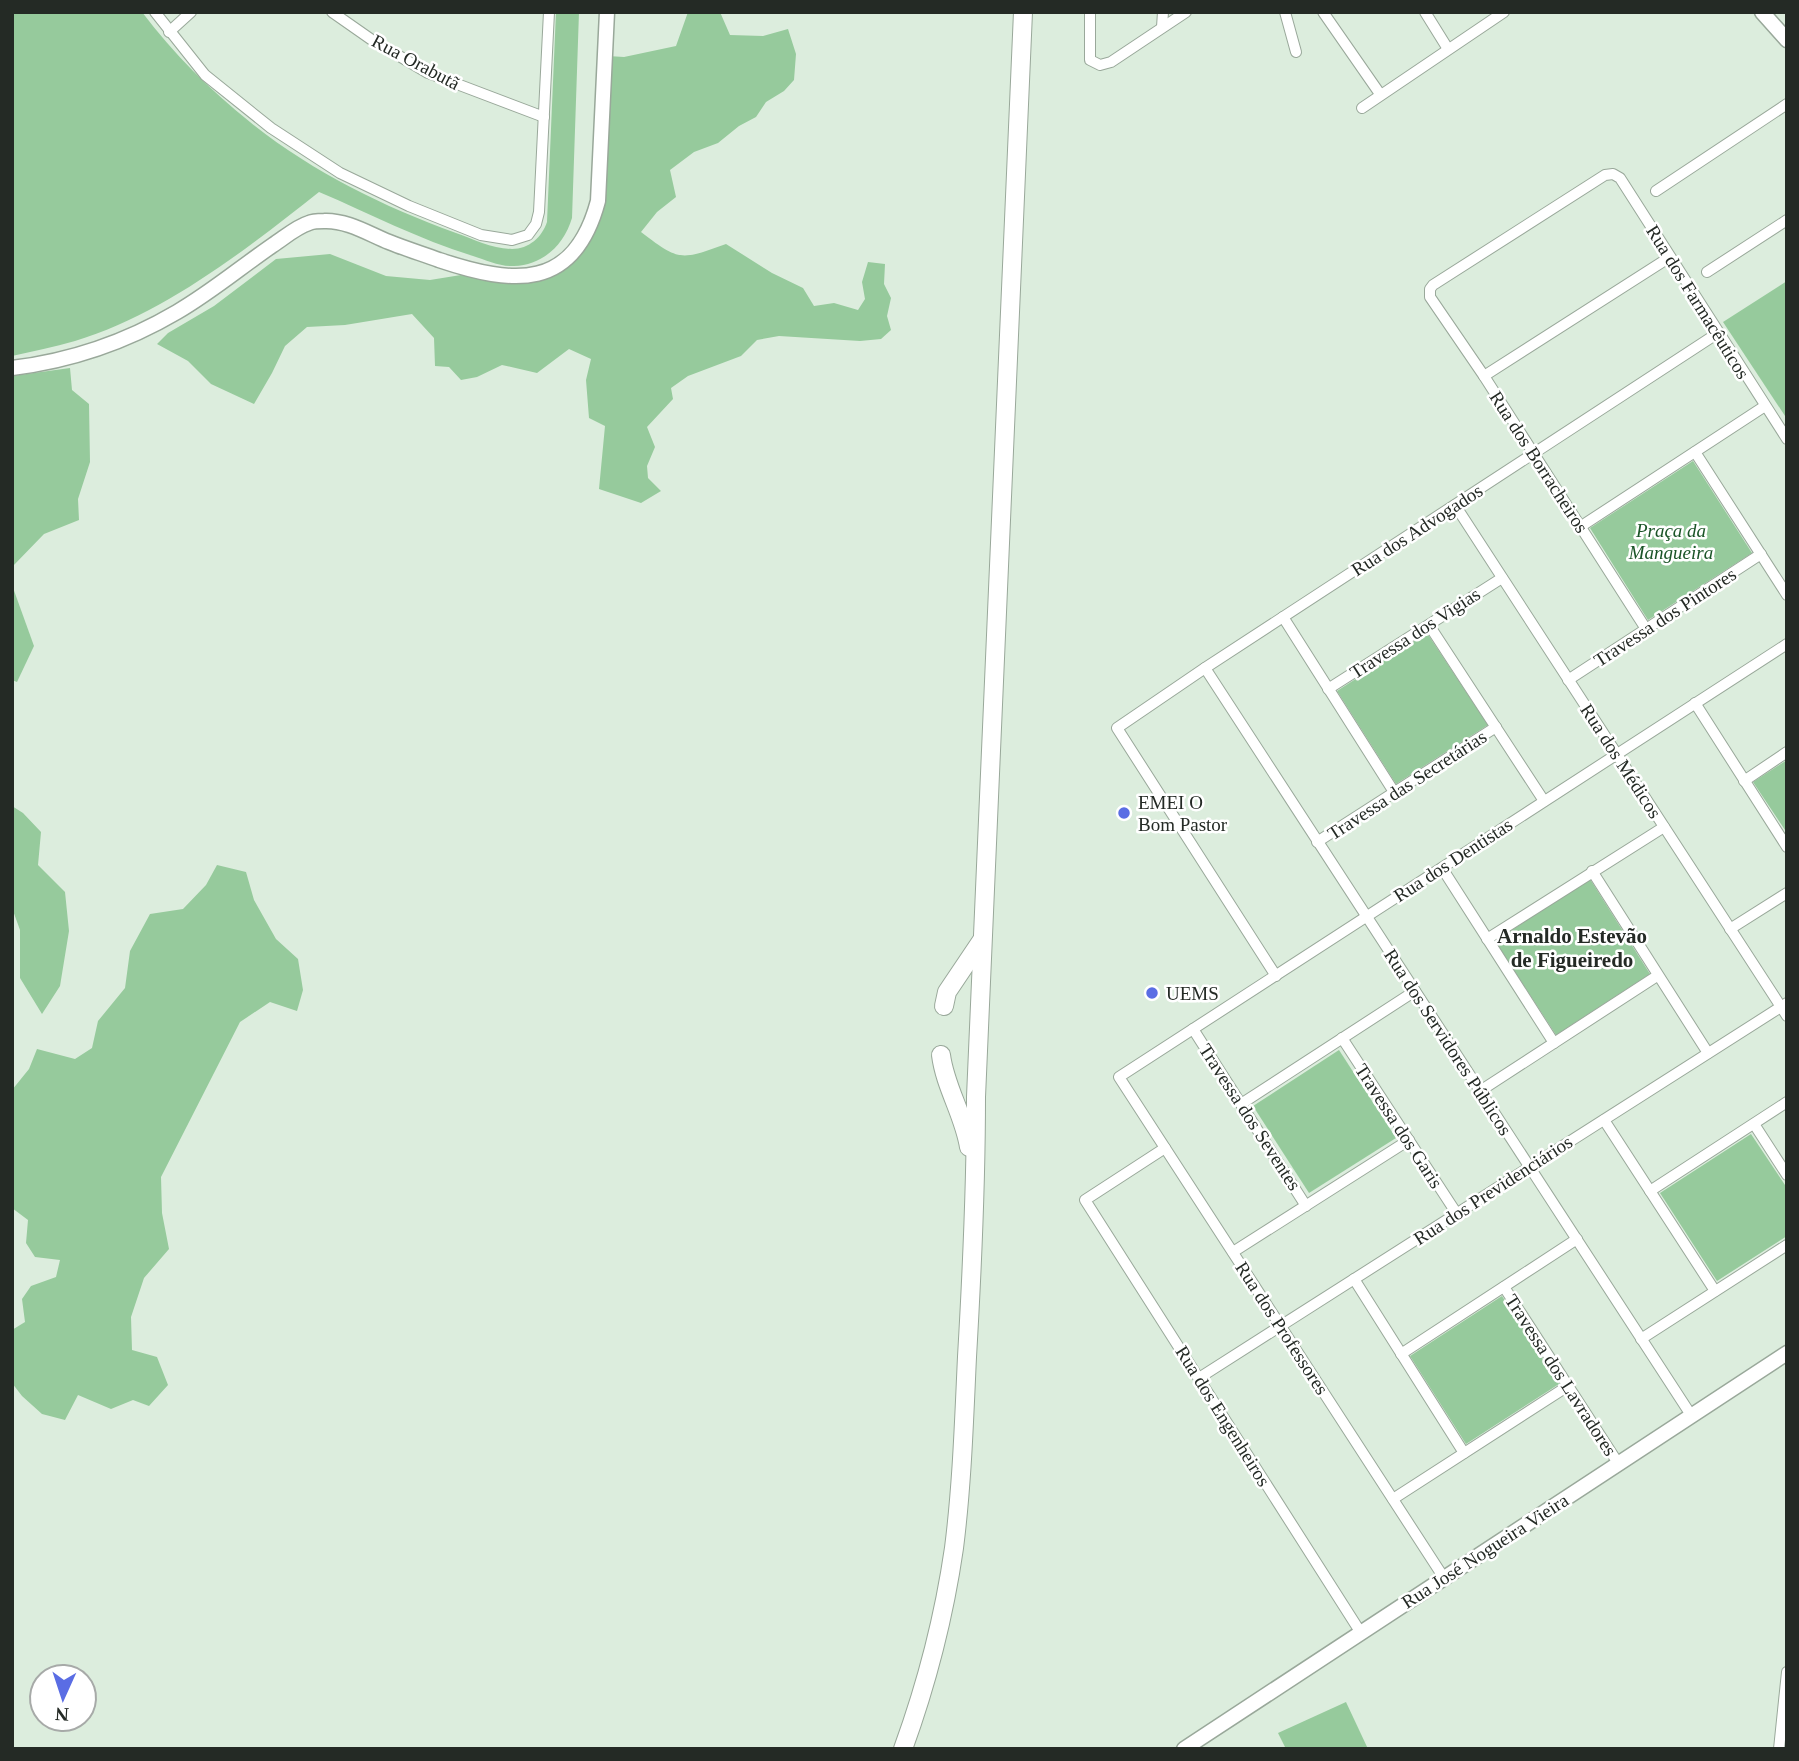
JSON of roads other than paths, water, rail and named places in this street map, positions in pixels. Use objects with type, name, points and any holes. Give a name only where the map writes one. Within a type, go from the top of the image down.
[{"type":"highway","points":[[903,1749],[932,1660],[954,1548],[960,1483],[976,1188],[976,1097],[1023,12]]},
{"type":"highway","points":[[944,1006],[947,992],[983,939]]},
{"type":"highway","points":[[942,1055],[943,1069],[967,1131],[976,1188]]},
{"type":"street","points":[[155,12],[205,75],[271,128],[340,173],[409,206],[481,235],[512,240],[528,235],[536,224],[539,212],[549,12]]},
{"type":"street","points":[[169,32],[191,12]]},
{"type":"street","name":"Rua Orabutã","points":[[332,12],[372,40],[428,73],[544,117]]},
{"type":"street","points":[[12,368],[76,356],[149,327],[178,312],[309,222],[329,221],[353,226],[449,263],[501,277],[526,277],[554,268],[575,251],[585,237],[598,201],[607,12]]},
{"type":"street","points":[[1090,12],[1090,60],[1100,65],[1111,62],[1186,12]]},
{"type":"street","points":[[1162,27],[1163,12]]},
{"type":"street","points":[[1285,12],[1296,52]]},
{"type":"street","points":[[1323,12],[1380,94]]},
{"type":"street","points":[[1424,12],[1448,49]]},
{"type":"street","points":[[1362,108],[1504,12]]},
{"type":"street","points":[[1762,12],[1787,40]]},
{"type":"street","points":[[1656,191],[1787,104]]},
{"type":"street","name":"Rua dos Farmacêuticos","points":[[1430,297],[1433,285],[1605,175],[1613,174],[1620,178],[1787,439]]},
{"type":"street","points":[[1707,272],[1787,220]]},
{"type":"street","points":[[1484,376],[1671,257]]},
{"type":"street","name":"Rua dos Borracheiros","points":[[1430,297],[1484,376],[1646,629]]},
{"type":"street","name":"Rua dos Advogados","points":[[1276,975],[1117,728],[1718,333]]},
{"type":"street","points":[[1580,527],[1765,406]]},
{"type":"street","points":[[1695,452],[1787,595]]},
{"type":"street","name":"Rua dos Médicos","points":[[1455,505],[1730,929],[1784,1005],[1787,1016]]},
{"type":"street","name":"Travessa dos Pintores","points":[[1568,680],[1761,554]]},
{"type":"street","name":"Travessa dos Vigias","points":[[1328,689],[1502,578]]},
{"type":"street","points":[[1283,617],[1394,792]]},
{"type":"street","points":[[1429,625],[1544,801]]},
{"type":"street","name":"Rua dos Dentistas","points":[[1119,1077],[1787,643]]},
{"type":"street","name":"Rua dos Servidores Públicos","points":[[1205,668],[1691,1415]]},
{"type":"street","points":[[1695,703],[1787,847]]},
{"type":"street","name":"Travessa das Secretárias","points":[[1317,842],[1496,727]]},
{"type":"street","points":[[1744,781],[1787,752]]},
{"type":"street","points":[[1487,939],[1664,827]]},
{"type":"street","points":[[1442,868],[1554,1043]]},
{"type":"street","points":[[1592,872],[1708,1053]]},
{"type":"street","points":[[1730,929],[1787,892]]},
{"type":"street","points":[[1480,1091],[1657,976]]},
{"type":"street","points":[[1241,1104],[1415,991]]},
{"type":"street","name":"Rua dos Previdenciários","points":[[1199,1378],[1784,1005]]},
{"type":"street","name":"Travessa dos Seventes","points":[[1193,1029],[1306,1206]]},
{"type":"street","name":"Travessa dos Garis","points":[[1342,1038],[1457,1214]]},
{"type":"street","name":"Rua dos Professores","points":[[1119,1077],[1444,1578]]},
{"type":"street","points":[[1650,1191],[1787,1102]]},
{"type":"street","points":[[1604,1120],[1715,1291]]},
{"type":"street","points":[[1754,1124],[1787,1174]]},
{"type":"street","points":[[1233,1252],[1409,1140]]},
{"type":"street","name":"Rua dos Engenheiros","points":[[1165,1148],[1086,1200],[1361,1633]]},
{"type":"street","points":[[1401,1354],[1577,1239]]},
{"type":"street","points":[[1641,1339],[1787,1245]]},
{"type":"street","points":[[1354,1279],[1464,1453]]},
{"type":"street","name":"Travessa dos Lavradores","points":[[1504,1287],[1618,1463]]},
{"type":"street","name":"Rua José Nogueira Vieira","points":[[1184,1749],[1787,1353]]},
{"type":"street","points":[[1393,1499],[1568,1386]]},
{"type":"street","points":[[1779,1749],[1787,1672]]},
{"type":"place","name":"EMEI O Bom Pastor","points":[[1124,813]]},
{"type":"place","name":"UEMS","points":[[1152,993]]},
{"type":"district","name":"Arnaldo Estevão de Figueiredo","points":[[1572,948]]},
{"type":"park label","name":"Praça da Mangueira","points":[[1671,541]]}]
